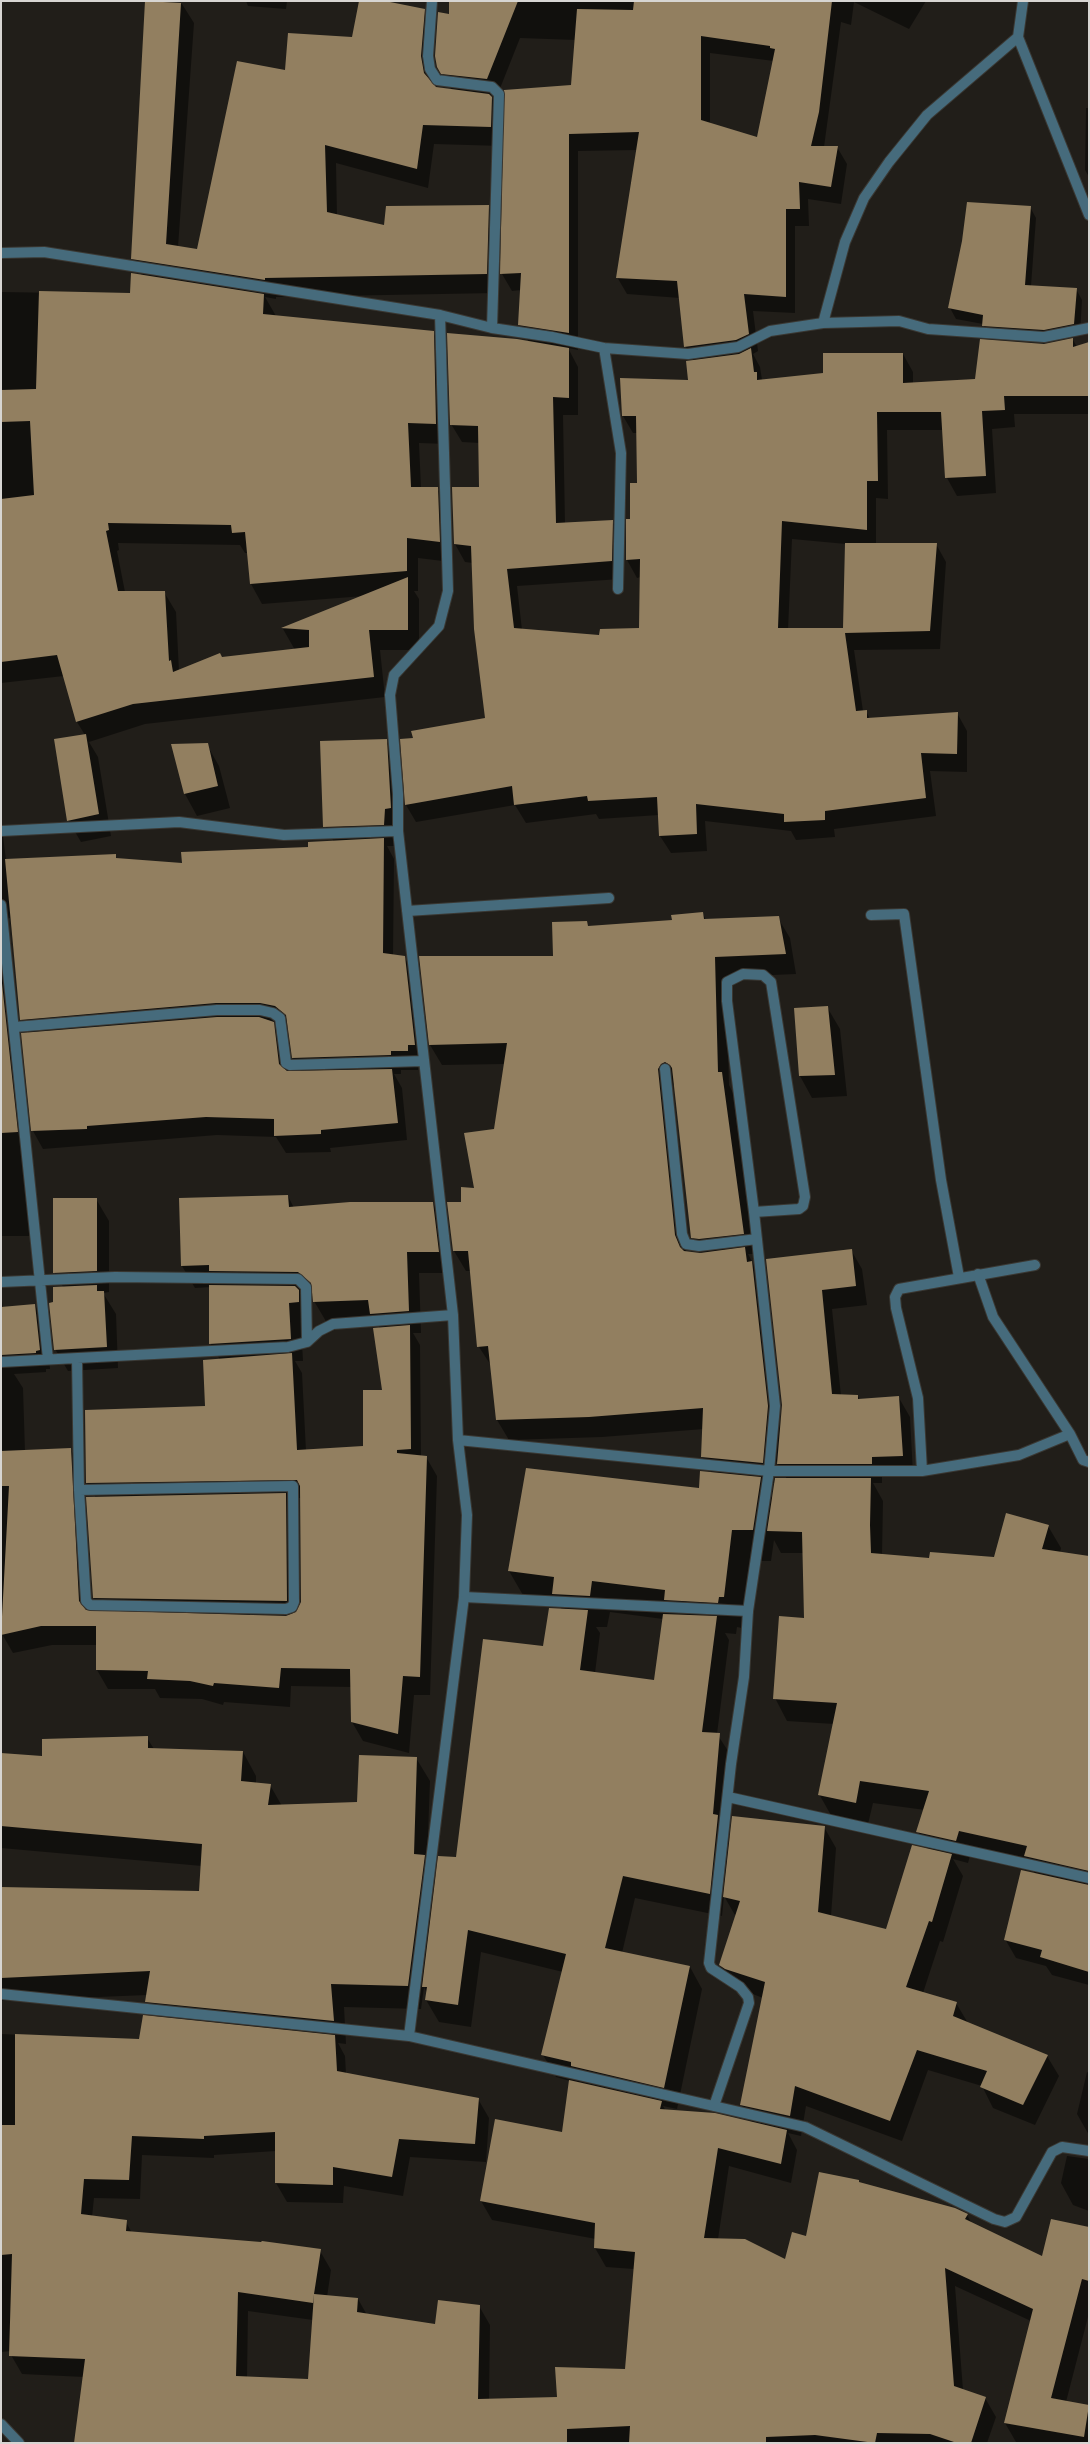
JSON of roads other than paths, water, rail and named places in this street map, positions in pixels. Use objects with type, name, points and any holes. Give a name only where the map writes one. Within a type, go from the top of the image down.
[{"type":"street","points":[[432,1],[428,56],[430,69],[437,80],[492,87],[499,94],[492,328]]},
{"type":"street","points":[[1023,1],[1018,37],[1089,215]]},
{"type":"street","points":[[823,323],[846,242],[864,198],[889,162],[927,115],[1018,37]]},
{"type":"street","points":[[1,253],[44,252],[440,315],[492,328],[552,337],[604,348],[688,354],[738,347],[770,331],[823,323],[899,321],[928,329],[1044,337],[1089,328]]},
{"type":"street","points":[[409,2036],[464,1597],[467,1515],[458,1440],[453,1315],[398,830],[398,794],[391,685],[394,675],[439,626],[448,591],[440,315]]},
{"type":"street","points":[[604,348],[621,453],[618,589]]},
{"type":"street","points":[[1,831],[179,822],[284,835],[398,830]]},
{"type":"street","points":[[407,911],[609,898]]},
{"type":"street","points":[[1,905],[16,1027],[48,1359]]},
{"type":"street","points":[[871,915],[904,914],[941,1180],[959,1277]]},
{"type":"street","points":[[714,2106],[749,2003],[740,1987],[709,1964],[744,1677],[748,1612],[769,1470],[775,1406],[754,1212],[727,1001],[727,982],[743,974],[763,975],[771,982],[805,1197],[803,1206],[798,1209],[754,1212]]},
{"type":"street","points":[[16,1027],[217,1010],[260,1010],[273,1013],[280,1018],[286,1063],[290,1065],[423,1061]]},
{"type":"street","points":[[665,1070],[682,1234],[686,1244],[698,1246],[757,1239]]},
{"type":"street","points":[[922,1470],[918,1398],[895,1297],[899,1289],[1035,1265]]},
{"type":"street","points":[[978,1274],[993,1317],[1070,1434],[1083,1460],[1089,1462]]},
{"type":"street","points":[[1,1282],[115,1277],[298,1279],[306,1287],[307,1342]]},
{"type":"street","points":[[1,1362],[288,1347],[307,1342],[319,1331],[332,1324],[453,1315]]},
{"type":"street","points":[[77,1359],[79,1490],[86,1601],[90,1605],[286,1609],[292,1607],[294,1602],[293,1486],[79,1490]]},
{"type":"street","points":[[458,1440],[769,1470],[922,1470],[1019,1455],[1070,1434]]},
{"type":"street","points":[[464,1597],[748,1612]]},
{"type":"street","points":[[728,1797],[1089,1878]]},
{"type":"street","points":[[1,1994],[409,2036],[805,2127],[994,2219],[1005,2222],[1016,2218],[1052,2152],[1062,2147],[1089,2151]]},
{"type":"street","points":[[1,2424],[19,2443]]}]
